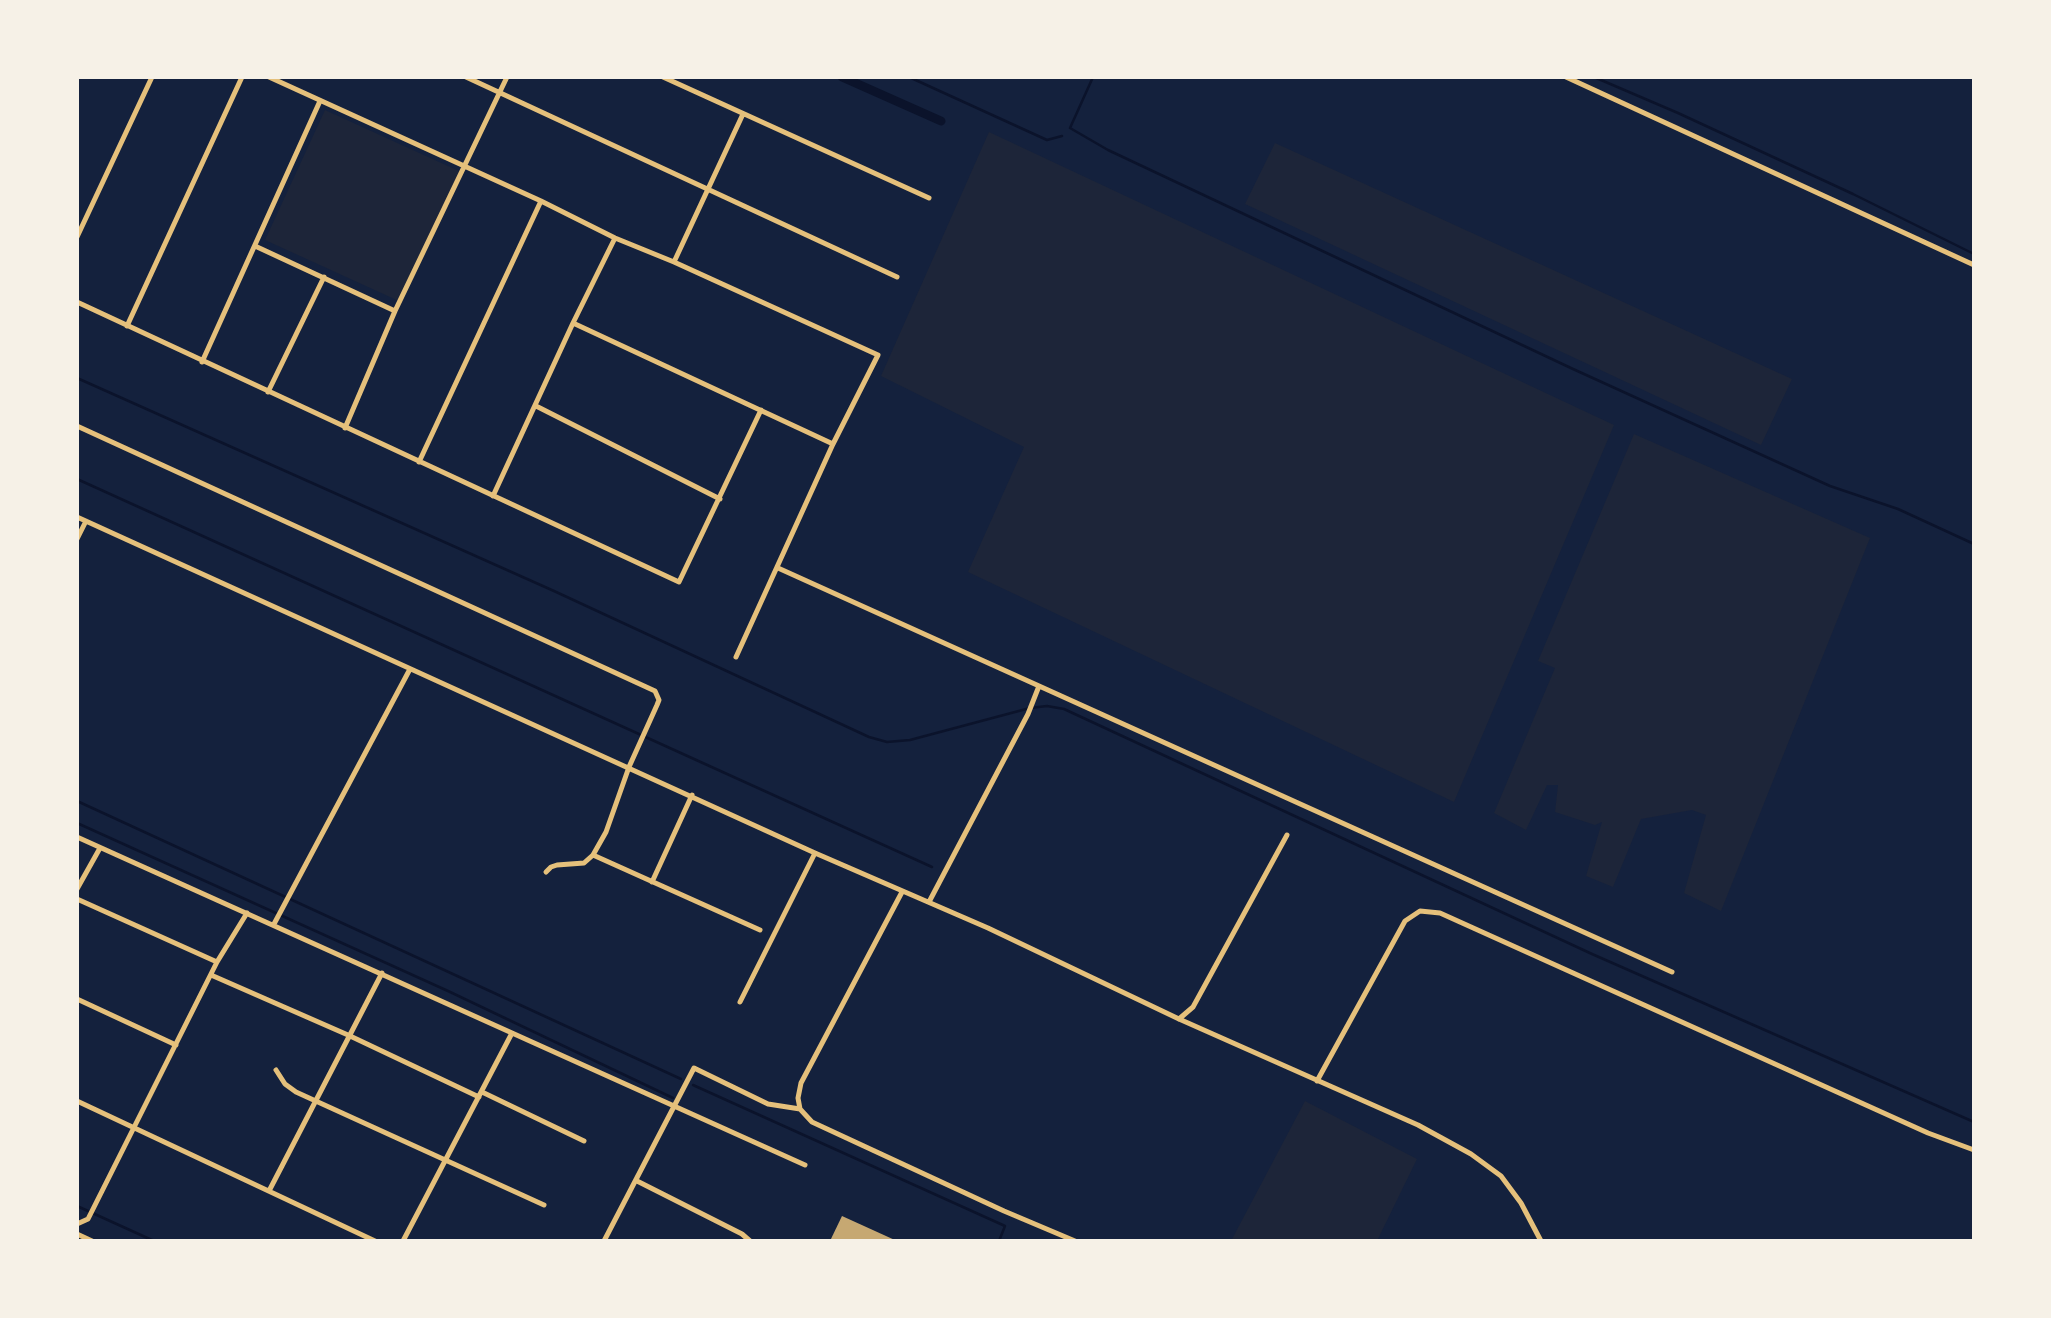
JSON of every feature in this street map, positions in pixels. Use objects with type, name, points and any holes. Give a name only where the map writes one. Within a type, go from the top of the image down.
[{"type":"street","points":[[77,237],[152,77]]},
{"type":"street","points":[[127,326],[242,77]]},
{"type":"street","points":[[269,77],[541,201],[615,238],[878,355],[833,443],[736,657]]},
{"type":"street","points":[[466,77],[897,277]]},
{"type":"street","points":[[345,428],[395,311],[507,77]]},
{"type":"street","points":[[663,77],[929,198]]},
{"type":"street","points":[[1566,77],[1974,265]]},
{"type":"street","points":[[202,362],[320,101]]},
{"type":"street","points":[[674,262],[743,114]]},
{"type":"street","points":[[419,462],[541,201]]},
{"type":"street","points":[[493,496],[615,238]]},
{"type":"street","points":[[255,246],[395,311]]},
{"type":"street","points":[[268,392],[324,277]]},
{"type":"street","points":[[77,302],[679,582],[761,410]]},
{"type":"street","points":[[573,323],[833,443]]},
{"type":"street","points":[[536,405],[720,499]]},
{"type":"street","points":[[77,426],[655,691],[659,700],[629,767],[606,832],[593,855],[584,863],[557,865],[547,872]]},
{"type":"street","points":[[77,517],[815,853],[929,902],[1179,1019],[1418,1125],[1471,1154],[1501,1176],[1521,1202],[1541,1241]]},
{"type":"street","points":[[77,539],[86,521]]},
{"type":"street","points":[[778,568],[1672,972]]},
{"type":"street","points":[[274,924],[410,668]]},
{"type":"street","points":[[929,902],[1028,714],[1039,687]]},
{"type":"street","points":[[652,882],[692,795]]},
{"type":"street","points":[[1179,1019],[1192,1007],[1287,835]]},
{"type":"street","points":[[77,837],[805,1165]]},
{"type":"street","points":[[77,889],[100,848]]},
{"type":"street","points":[[740,1002],[815,853]]},
{"type":"street","points":[[593,855],[760,930]]},
{"type":"street","points":[[902,892],[801,1083],[798,1098],[800,1109],[812,1122],[1075,1241]]},
{"type":"street","points":[[77,898],[217,962]]},
{"type":"street","points":[[1317,1081],[1405,921],[1420,911],[1440,913],[1928,1133],[1974,1150]]},
{"type":"street","points":[[77,1224],[88,1219],[217,962],[247,913]]},
{"type":"street","points":[[268,1191],[382,973]]},
{"type":"street","points":[[211,975],[584,1141]]},
{"type":"street","points":[[77,999],[176,1045]]},
{"type":"street","points":[[403,1241],[512,1033]]},
{"type":"street","points":[[604,1241],[694,1068],[768,1104],[800,1109]]},
{"type":"street","points":[[276,1070],[285,1084],[314,1100],[544,1205]]},
{"type":"street","points":[[77,1101],[374,1241]]},
{"type":"street","points":[[637,1181],[742,1234],[750,1241]]},
{"type":"street","points":[[77,1234],[92,1241]]},
{"type":"shaded area","points":[[325,110],[461,172],[401,302],[265,240]]},
{"type":"shaded area","points":[[989,132],[1614,425],[1454,802],[968,572],[1024,447],[881,376]]},
{"type":"shaded area","points":[[1275,143],[1792,379],[1761,445],[1245,204]]},
{"type":"shaded area","points":[[1634,434],[1870,538],[1721,911],[1684,893],[1706,815],[1692,810],[1641,819],[1613,887],[1586,876],[1602,822],[1595,825],[1555,812],[1558,785],[1547,785],[1526,830],[1494,813],[1555,668],[1538,661]]},
{"type":"shaded area","points":[[1305,1101],[1417,1159],[1377,1241],[1231,1241]]},
{"type":"building","points":[[842,1216],[897,1241],[830,1241]]},
{"type":"waterway","points":[[842,77],[941,121]]},
{"type":"waterway","points":[[909,77],[1047,140],[1062,136]]},
{"type":"waterway","points":[[1093,77],[1070,128],[1108,150],[1573,369],[1830,486],[1898,509],[1974,544]]},
{"type":"waterway","points":[[1594,77],[1853,194],[1974,254]]},
{"type":"waterway","points":[[77,378],[554,591],[869,737],[887,742],[910,740],[1030,708],[1047,706],[1064,709],[1592,954],[1974,1122]]},
{"type":"waterway","points":[[77,479],[932,867]]},
{"type":"waterway","points":[[77,801],[681,1079]]},
{"type":"waterway","points":[[77,823],[448,991],[673,1098]]},
{"type":"waterway","points":[[693,1085],[1005,1226],[999,1241]]},
{"type":"waterway","points":[[77,1206],[154,1241]]}]
